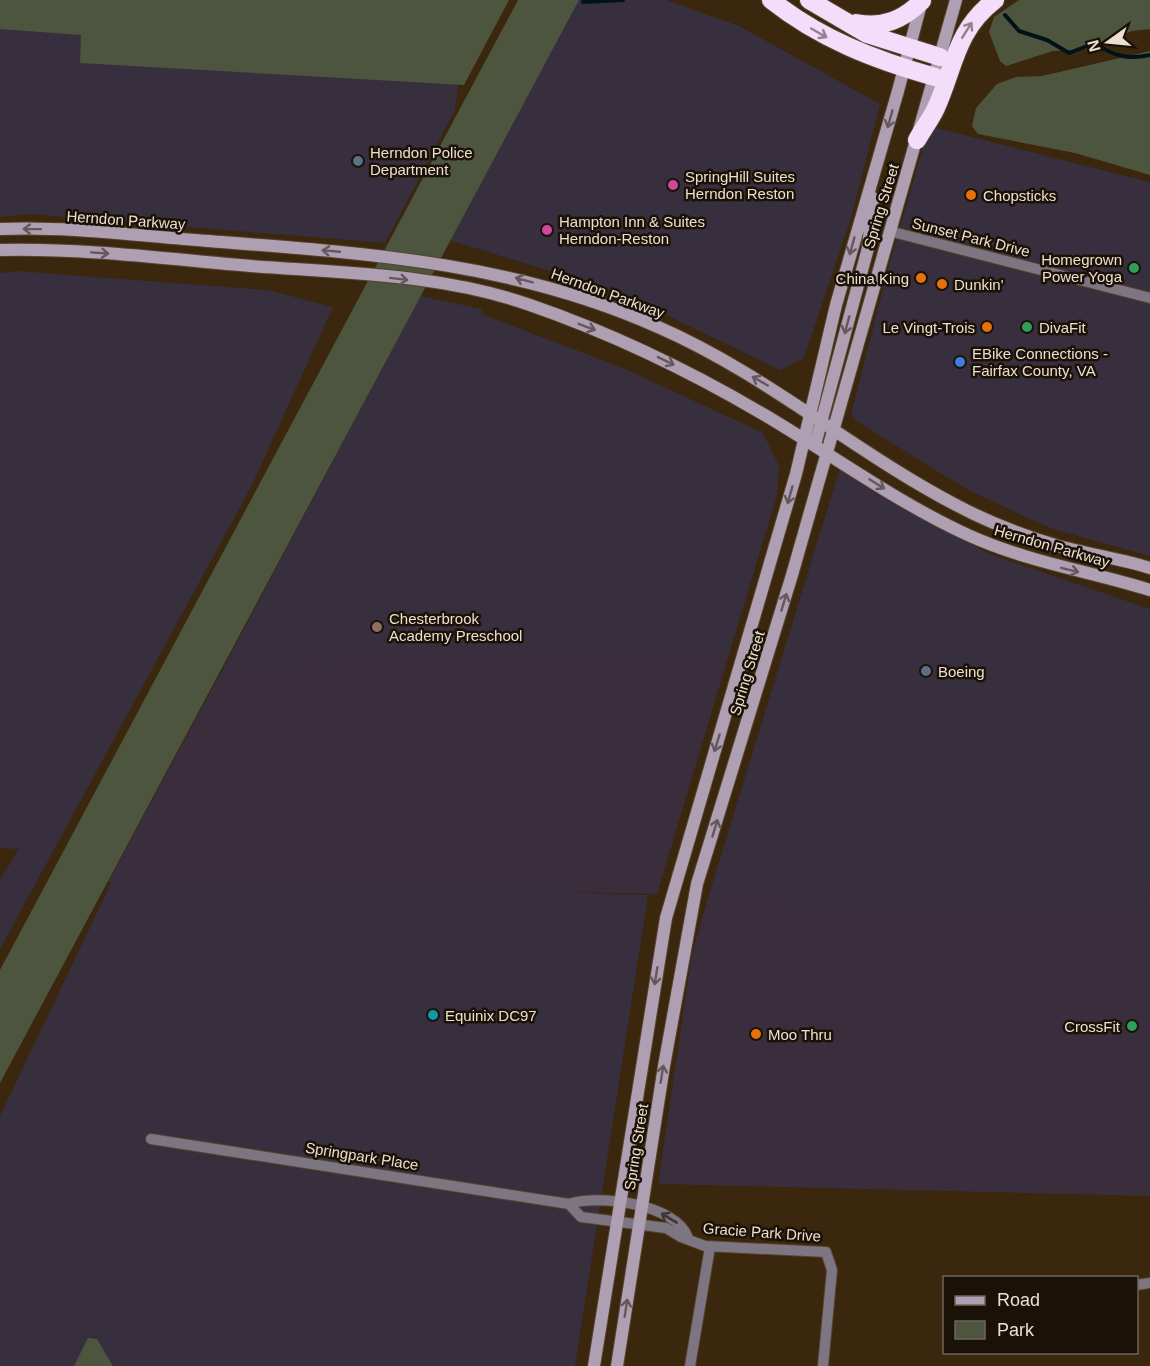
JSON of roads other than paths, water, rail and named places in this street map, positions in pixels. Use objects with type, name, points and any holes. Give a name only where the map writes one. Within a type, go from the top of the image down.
[{"type":"highway","points":[[771,0],[800,22],[832,40],[934,77]]},
{"type":"highway","points":[[809,0],[867,33],[940,57]]},
{"type":"highway","points":[[837,18],[865,25],[881,25],[902,17],[922,0]]},
{"type":"highway","points":[[917,140],[936,108],[953,56],[966,30],[995,0]]},
{"type":"main road","name":"Spring Street","points":[[594,1366],[666,918],[753,625],[804,439],[848,260],[922,0]]},
{"type":"main road","name":"Spring Street","points":[[617,1366],[682,957],[697,884],[828,453],[956,0]]},
{"type":"main road","points":[[815,446],[868,248],[875,170]]},
{"type":"main road","name":"Herndon Parkway","points":[[0,230],[74,231],[340,251],[435,262],[501,274],[576,295],[658,327],[736,367],[921,485],[994,523],[1055,545],[1150,568]]},
{"type":"main road","name":"Herndon Parkway","points":[[0,250],[102,253],[349,273],[485,292],[530,305],[635,346],[709,383],[915,507],[971,536],[1054,566],[1150,590]]},
{"type":"street","name":"Sunset Park Drive","points":[[889,231],[1150,298]]},
{"type":"street","name":"Springpark Place","points":[[151,1138],[569,1204],[585,1198],[642,1206]]},
{"type":"street","name":"Springpark Place","points":[[569,1204],[581,1217],[639,1222]]},
{"type":"street","name":"Gracie Park Drive","points":[[642,1206],[676,1221],[686,1231],[688,1239]]},
{"type":"street","name":"Gracie Park Drive","points":[[639,1222],[666,1228],[710,1247],[826,1252],[832,1270],[823,1366]]},
{"type":"street","points":[[690,1366],[710,1247]]},
{"type":"waterway","points":[[583,2],[623,0]]},
{"type":"waterway","points":[[1005,15],[1019,31],[1047,40],[1069,53],[1095,43],[1121,56],[1150,55]]},
{"type":"place","name":"Herndon Police Department","points":[[358,161]]},
{"type":"place","name":"SpringHill Suites Herndon Reston","points":[[673,185]]},
{"type":"place","name":"Chopsticks","points":[[971,195]]},
{"type":"place","name":"Hampton Inn & Suites Herndon-Reston","points":[[547,230]]},
{"type":"place","name":"Homegrown Power Yoga","points":[[1134,268]]},
{"type":"place","name":"China King","points":[[921,278]]},
{"type":"place","name":"Dunkin'","points":[[942,284]]},
{"type":"place","name":"Le Vingt-Trois","points":[[987,327]]},
{"type":"place","name":"DivaFit","points":[[1027,327]]},
{"type":"place","name":"EBike Connections - Fairfax County, VA","points":[[960,362]]},
{"type":"place","name":"Chesterbrook Academy Preschool","points":[[377,627]]},
{"type":"place","name":"Boeing","points":[[926,671]]},
{"type":"place","name":"Equinix DC97","points":[[433,1015]]},
{"type":"place","name":"CrossFit","points":[[1132,1026]]},
{"type":"place","name":"Moo Thru","points":[[756,1034]]}]
